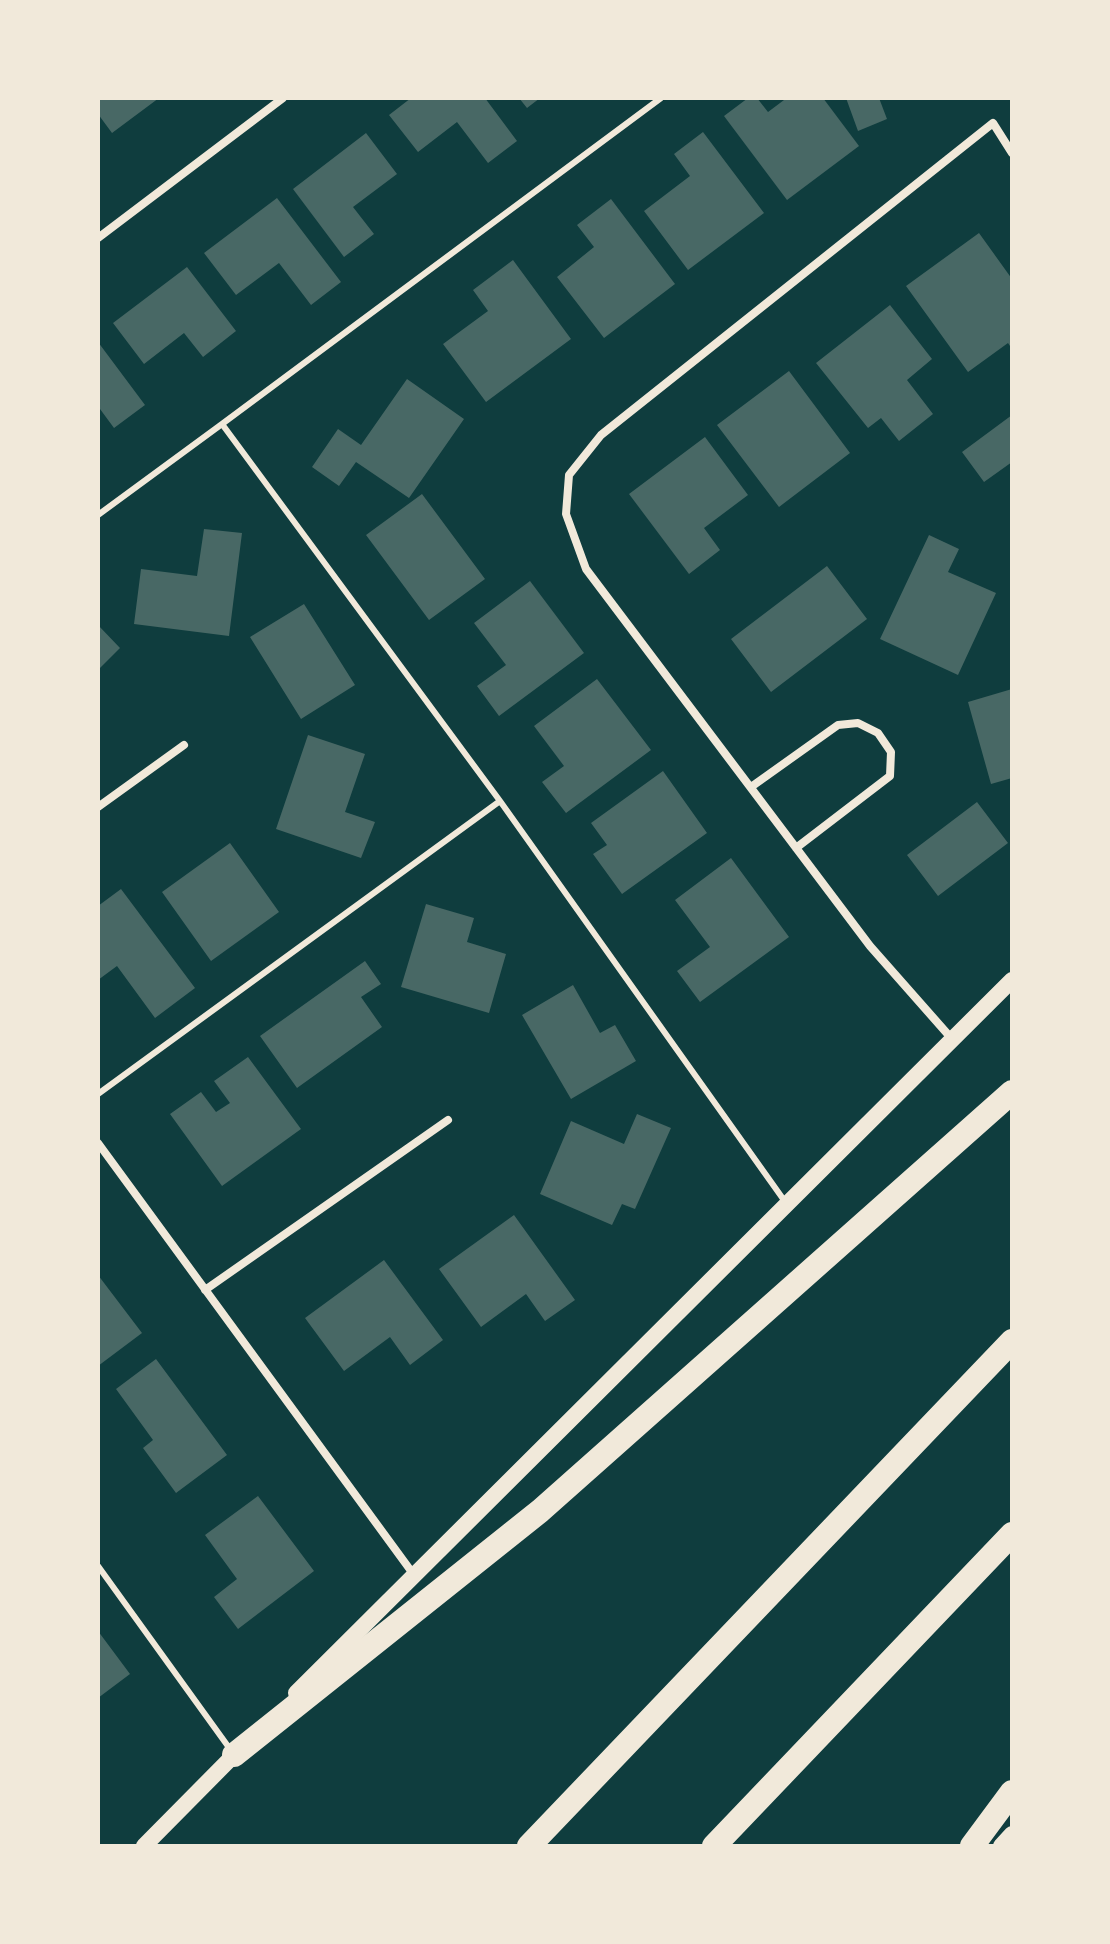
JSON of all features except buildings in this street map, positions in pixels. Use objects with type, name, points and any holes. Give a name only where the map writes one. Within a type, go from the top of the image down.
[{"type":"highway","points":[[234,1755],[540,1511],[1012,1092]]},
{"type":"highway","points":[[529,1846],[1012,1341]]},
{"type":"highway","points":[[714,1846],[1012,1534]]},
{"type":"highway","points":[[972,1846],[1012,1792]]},
{"type":"main road","points":[[144,1846],[1012,980]]},
{"type":"main road","points":[[1001,1846],[1012,1834]]},
{"type":"street","points":[[98,238],[283,98]]},
{"type":"street","points":[[952,1039],[870,946],[586,569],[566,514],[569,475],[601,435],[993,123],[1012,153]]},
{"type":"street","points":[[751,787],[838,725],[858,723],[878,733],[891,752],[890,776],[796,848]]},
{"type":"street","points":[[98,807],[184,745]]},
{"type":"street","points":[[205,1290],[448,1120]]},
{"type":"street","points":[[98,1143],[414,1575]]},
{"type":"lane","points":[[98,515],[661,98]]},
{"type":"lane","points":[[222,424],[500,801],[786,1203]]},
{"type":"lane","points":[[98,1094],[500,801]]},
{"type":"lane","points":[[98,1566],[234,1755]]}]
